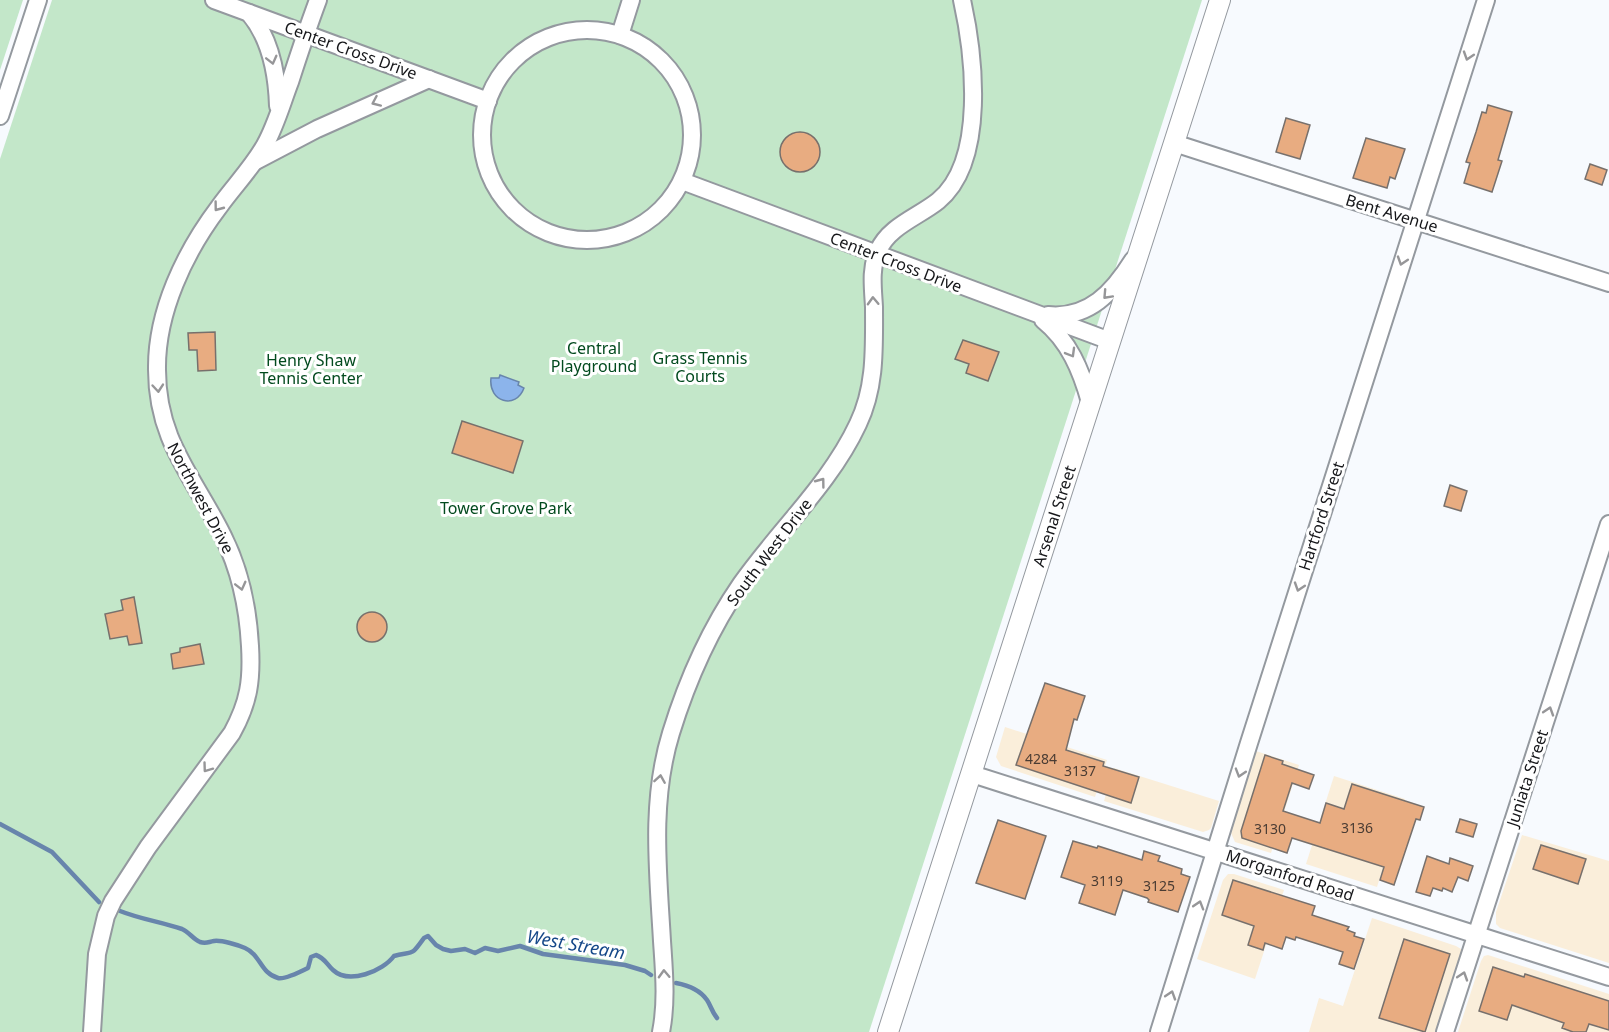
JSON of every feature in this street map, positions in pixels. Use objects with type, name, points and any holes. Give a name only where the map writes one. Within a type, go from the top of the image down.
[{"type":"main road","name":"Arsenal Street","points":[[888,1032],[1220,0]]},
{"type":"street","points":[[0,116],[35,7],[45,0]]},
{"type":"street","name":"Center Cross Drive","points":[[214,0],[488,101]]},
{"type":"street","name":"Northwest Drive","points":[[92,1032],[97,954],[102,929],[113,901],[148,847],[232,733],[242,716],[251,681],[250,639],[240,582],[224,537],[180,463],[165,429],[157,389],[162,323],[183,267],[206,224],[255,162],[272,131],[318,0]]},
{"type":"street","points":[[620,35],[631,0]]},
{"type":"street","points":[[876,254],[894,231],[945,195],[963,161],[971,122],[972,102],[970,50],[962,0]]},
{"type":"street","name":"Hartford Street","points":[[1160,1032],[1215,851],[1486,0]]},
{"type":"street","points":[[248,12],[266,39],[277,84],[279,114]]},
{"type":"street","points":[[578,30],[595,30],[620,35],[638,43],[655,55],[675,78],[685,96],[692,136],[688,165],[682,181],[671,199],[658,212],[644,224],[627,232],[600,239],[582,240],[546,232],[530,223],[509,205],[490,174],[483,137],[488,101],[505,70],[517,57],[538,42],[554,35],[578,30]]},
{"type":"street","name":"Northwest Drive","points":[[255,162],[317,129],[429,79]]},
{"type":"street","name":"Bent Avenue","points":[[1174,143],[1609,283]]},
{"type":"street","name":"Center Cross Drive","points":[[682,181],[1110,341]]},
{"type":"street","points":[[1035,314],[1057,316],[1084,311],[1092,307],[1112,289],[1141,247]]},
{"type":"street","name":"South West Drive","points":[[661,1032],[665,986],[657,820],[658,795],[666,752],[684,694],[722,615],[754,566],[827,475],[859,423],[868,400],[872,377],[874,353],[872,283],[876,254]]},
{"type":"street","points":[[1035,314],[1054,330],[1072,353],[1090,402]]},
{"type":"street","name":"Juniata Street","points":[[1445,1032],[1609,524]]},
{"type":"street","name":"Morganford Road","points":[[972,774],[1609,977]]},
{"type":"shaded area","points":[[1005,727],[1107,760],[1095,797],[1001,766],[996,757]]},
{"type":"shaded area","points":[[1256,751],[1299,765],[1271,853],[1235,842],[1231,833]]},
{"type":"shaded area","points":[[1114,768],[1219,801],[1211,828],[1203,832],[1104,801]]},
{"type":"shaded area","points":[[1334,776],[1405,799],[1377,887],[1306,864]]},
{"type":"shaded area","points":[[1522,835],[1609,861],[1609,963],[1500,928],[1496,924],[1496,912]]},
{"type":"shaded area","points":[[1228,874],[1284,890],[1255,979],[1197,959],[1223,880]]},
{"type":"shaded area","points":[[1372,918],[1461,949],[1463,954],[1438,1032],[1309,1032],[1319,998],[1343,1006]]},
{"type":"shaded area","points":[[1488,955],[1609,994],[1609,1032],[1458,1032],[1481,961],[1484,956]]},
{"type":"green space","points":[[0,0],[23,0],[0,70]]},
{"type":"green space","name":"Tower Grove Park","points":[[52,0],[1202,0],[869,1032],[0,1032],[0,159]]},
{"type":"water","points":[[500,375],[519,382],[518,385],[524,388],[515,399],[503,400],[494,393],[491,378],[499,378]]},
{"type":"building","points":[[1488,105],[1512,112],[1498,160],[1502,161],[1492,192],[1464,183],[1470,163],[1466,162],[1482,112],[1486,113]]},
{"type":"building","points":[[1286,118],[1310,125],[1300,159],[1276,152]]},
{"type":"building","points":[[800,132],[814,138],[820,152],[814,166],[800,172],[786,166],[780,152],[786,138]]},
{"type":"building","points":[[1366,138],[1405,149],[1395,179],[1390,177],[1387,188],[1353,178]]},
{"type":"building","points":[[1590,164],[1607,170],[1602,185],[1585,179]]},
{"type":"building","points":[[215,332],[216,370],[198,371],[197,350],[189,350],[188,333]]},
{"type":"building","points":[[963,340],[999,352],[988,381],[966,373],[969,364],[955,359]]},
{"type":"building","points":[[462,421],[523,441],[513,473],[452,453]]},
{"type":"building","points":[[1450,485],[1467,491],[1461,511],[1444,506]]},
{"type":"building","points":[[134,597],[142,643],[129,645],[127,636],[110,639],[105,614],[123,610],[121,600]]},
{"type":"building","points":[[372,612],[383,616],[387,627],[383,638],[372,642],[361,638],[357,627],[361,616]]},
{"type":"building","points":[[200,644],[204,664],[173,669],[171,654],[180,652],[180,648]]},
{"type":"building","points":[[1045,683],[1085,696],[1077,720],[1074,719],[1066,750],[1104,762],[1103,766],[1139,777],[1131,803],[1016,765]]},
{"type":"building","points":[[1265,755],[1283,761],[1282,764],[1314,775],[1309,789],[1292,783],[1283,811],[1320,823],[1326,803],[1344,809],[1352,784],[1424,807],[1420,820],[1416,819],[1394,885],[1380,880],[1384,867],[1292,838],[1287,853],[1242,838],[1241,831]]},
{"type":"building","points":[[1460,819],[1477,824],[1473,837],[1456,832]]},
{"type":"building","points":[[998,820],[1046,836],[1025,899],[976,883]]},
{"type":"building","points":[[1073,841],[1097,848],[1098,846],[1142,860],[1144,851],[1160,856],[1158,861],[1182,869],[1181,874],[1190,877],[1178,912],[1148,902],[1147,898],[1123,890],[1115,915],[1079,903],[1085,885],[1061,877]]},
{"type":"building","points":[[1541,845],[1586,859],[1578,884],[1533,869]]},
{"type":"building","points":[[1427,856],[1449,864],[1450,858],[1473,866],[1468,881],[1458,877],[1452,892],[1443,888],[1442,891],[1433,888],[1430,896],[1416,892]]},
{"type":"building","points":[[1233,880],[1315,906],[1312,915],[1349,927],[1347,930],[1355,933],[1354,936],[1364,939],[1354,969],[1339,964],[1343,952],[1296,937],[1295,940],[1286,937],[1282,949],[1265,943],[1263,950],[1248,945],[1254,926],[1222,915]]},
{"type":"building","points":[[1404,939],[1450,954],[1425,1032],[1379,1018]]},
{"type":"building","points":[[1493,967],[1524,977],[1525,974],[1609,1001],[1609,1030],[1589,1024],[1586,1032],[1573,1032],[1562,1028],[1564,1023],[1512,1005],[1507,1020],[1479,1011]]},
{"type":"waterway","name":"West Stream","points":[[0,824],[52,852],[99,902]]},
{"type":"waterway","name":"West Stream","points":[[120,911],[182,929],[200,942],[221,941],[245,948],[272,976],[278,978],[289,977],[308,968],[311,957],[316,955],[340,974],[348,976],[365,974],[382,967],[394,956],[412,952],[428,936],[436,945],[451,951],[465,949],[475,953],[485,948],[498,951],[520,946],[543,954],[625,965],[651,975]]},
{"type":"waterway","name":"West Stream","points":[[676,983],[701,993],[717,1018]]},
{"type":"park label","name":"Central Playground","points":[[594,357]]},
{"type":"park label","name":"Grass Tennis Courts","points":[[700,367]]},
{"type":"park label","name":"Henry Shaw Tennis Center","points":[[311,369]]}]
